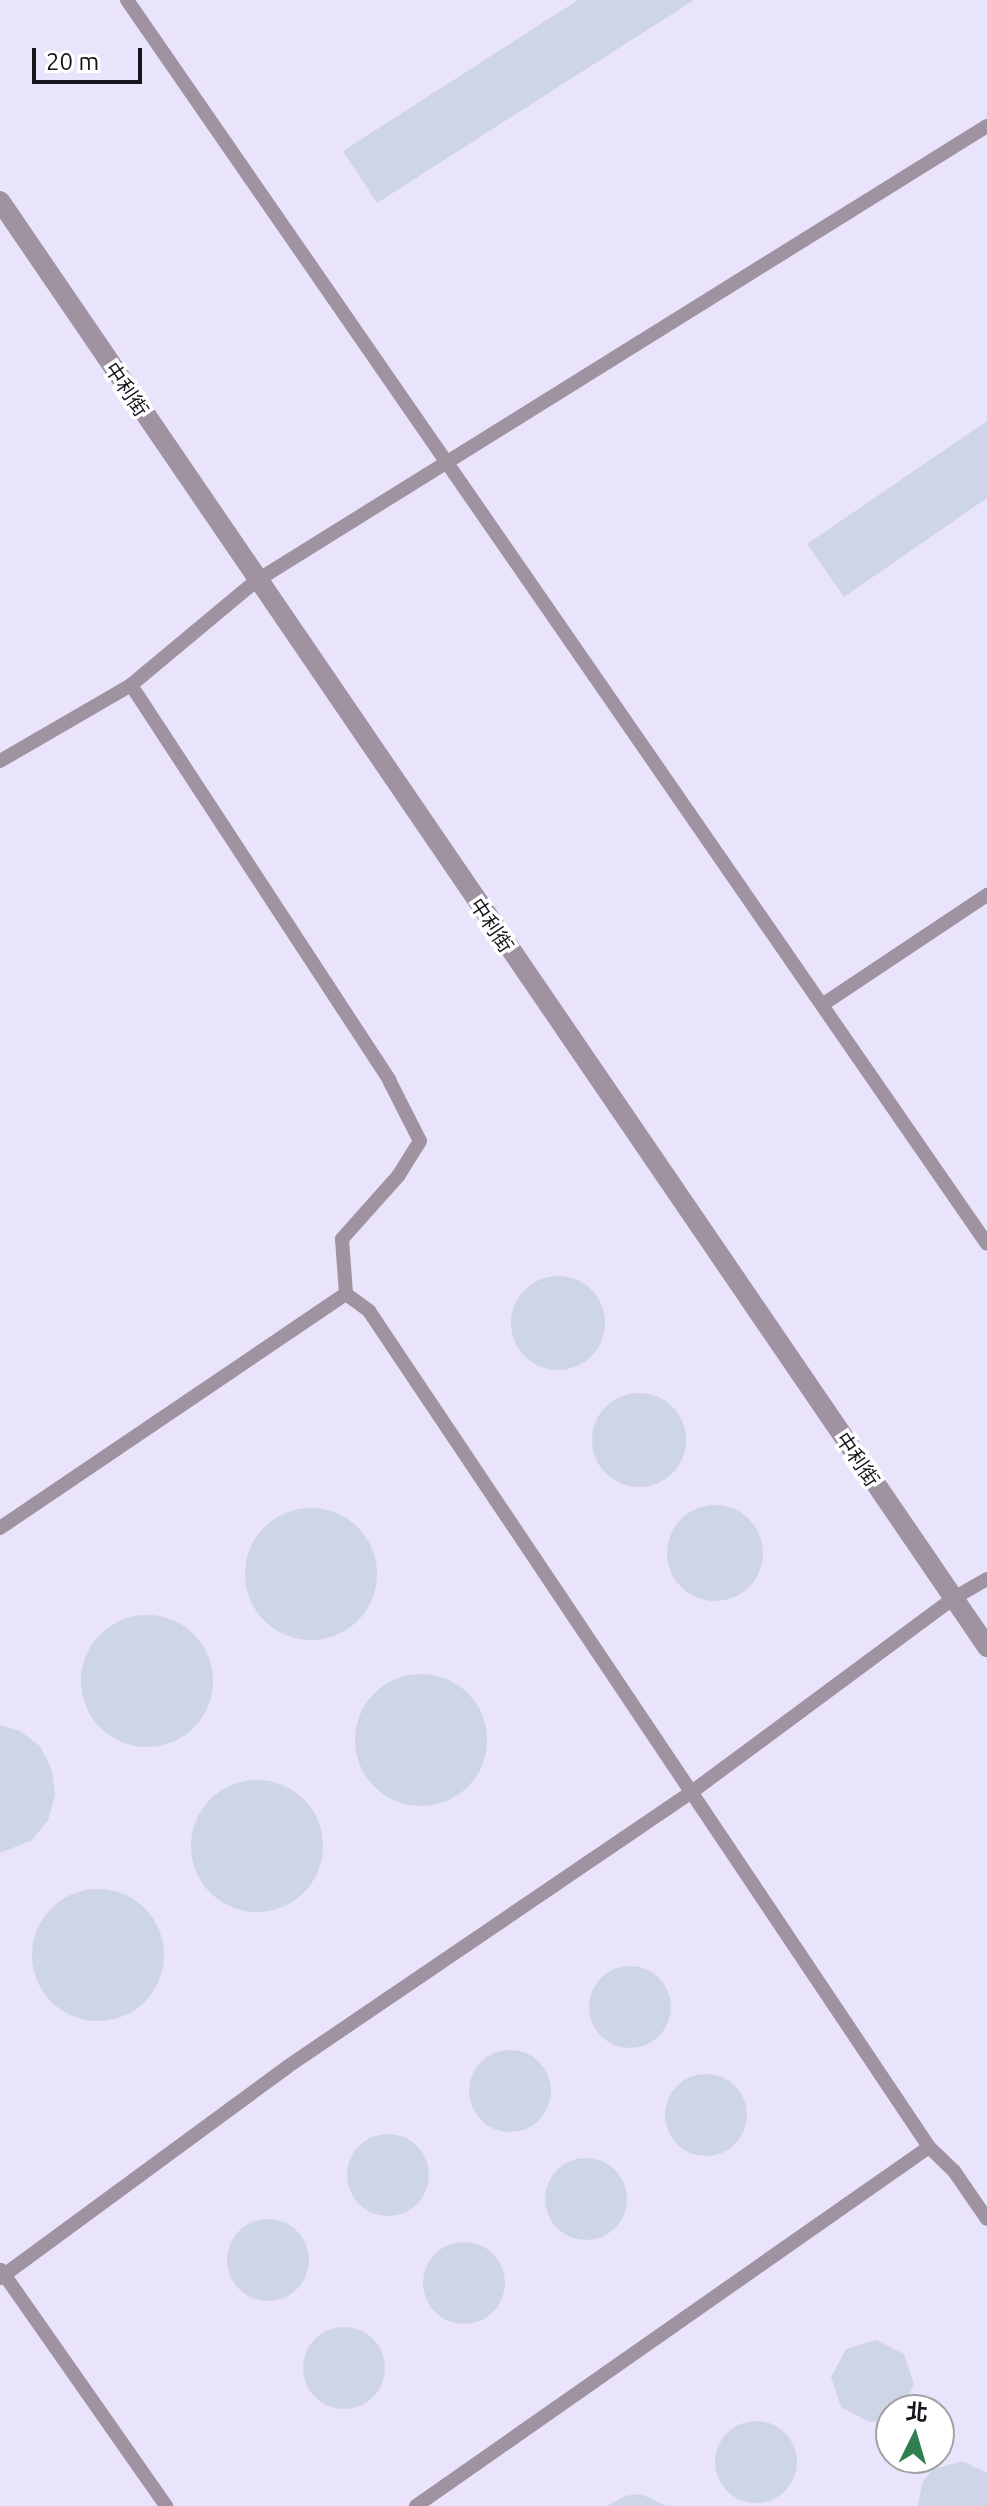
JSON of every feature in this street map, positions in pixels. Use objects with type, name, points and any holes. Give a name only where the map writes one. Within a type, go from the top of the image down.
[{"type":"street","name":"中利街","points":[[0,201],[256,581],[987,1647]]},
{"type":"lane","points":[[127,0],[825,1003],[987,1244]]},
{"type":"lane","points":[[0,761],[131,685],[256,581],[449,465],[987,126]]},
{"type":"lane","points":[[131,685],[389,1080],[420,1141],[399,1175],[342,1239],[346,1294],[369,1311],[929,2147],[954,2171],[987,2219]]},
{"type":"lane","points":[[825,1003],[987,895]]},
{"type":"lane","points":[[0,1528],[346,1294]]},
{"type":"lane","points":[[166,2506],[1,2274],[287,2067],[693,1791],[954,1598],[987,1579]]},
{"type":"lane","points":[[416,2506],[929,2147]]},
{"type":"shaded area","points":[[0,0],[987,0],[987,2506],[0,2506]]},
{"type":"building","points":[[578,0],[694,0],[377,203],[343,151]]},
{"type":"building","points":[[987,421],[987,498],[844,597],[807,544]]},
{"type":"building","points":[[558,1276],[576,1280],[591,1290],[601,1305],[605,1323],[601,1341],[591,1356],[576,1366],[558,1370],[540,1366],[525,1356],[515,1341],[511,1323],[515,1305],[525,1290],[540,1280]]},
{"type":"building","points":[[639,1393],[657,1396],[672,1407],[683,1422],[686,1440],[683,1458],[672,1473],[657,1484],[639,1487],[621,1484],[606,1473],[595,1458],[592,1440],[595,1422],[606,1407],[621,1396]]},
{"type":"building","points":[[715,1505],[733,1509],[749,1519],[759,1535],[763,1553],[759,1571],[749,1587],[733,1597],[715,1601],[697,1597],[681,1587],[671,1571],[667,1553],[671,1535],[681,1519],[697,1509]]},
{"type":"building","points":[[311,1508],[336,1513],[357,1528],[372,1549],[377,1574],[372,1599],[357,1620],[336,1635],[311,1640],[286,1635],[265,1620],[250,1599],[245,1574],[250,1549],[265,1528],[286,1513]]},
{"type":"building","points":[[147,1615],[172,1620],[193,1635],[208,1656],[213,1681],[208,1706],[193,1727],[172,1742],[147,1747],[122,1742],[101,1727],[86,1706],[81,1681],[86,1656],[101,1635],[122,1620]]},
{"type":"building","points":[[421,1674],[446,1679],[467,1694],[482,1715],[487,1740],[482,1765],[467,1786],[446,1801],[421,1806],[396,1801],[375,1786],[360,1765],[355,1740],[360,1715],[375,1694],[396,1679]]},
{"type":"building","points":[[0,1725],[20,1731],[40,1746],[52,1770],[55,1795],[48,1820],[32,1840],[0,1853]]},
{"type":"building","points":[[257,1780],[282,1785],[303,1800],[318,1821],[323,1846],[318,1871],[303,1892],[282,1907],[257,1912],[232,1907],[211,1892],[196,1871],[191,1846],[196,1821],[211,1800],[232,1785]]},
{"type":"building","points":[[98,1889],[123,1894],[144,1909],[159,1930],[164,1955],[159,1980],[144,2001],[123,2016],[98,2021],[73,2016],[52,2001],[37,1980],[32,1955],[37,1930],[52,1909],[73,1894]]},
{"type":"building","points":[[630,1966],[646,1969],[659,1978],[668,1991],[671,2007],[668,2023],[659,2036],[646,2045],[630,2048],[614,2045],[601,2036],[592,2023],[589,2007],[592,1991],[601,1978],[614,1969]]},
{"type":"building","points":[[510,2050],[526,2053],[539,2062],[548,2075],[551,2091],[548,2107],[539,2120],[526,2129],[510,2132],[494,2129],[481,2120],[472,2107],[469,2091],[472,2075],[481,2062],[494,2053]]},
{"type":"building","points":[[706,2074],[722,2077],[735,2086],[744,2099],[747,2115],[744,2131],[735,2144],[722,2153],[706,2156],[690,2153],[677,2144],[668,2131],[665,2115],[668,2099],[677,2086],[690,2077]]},
{"type":"building","points":[[388,2134],[404,2137],[417,2146],[426,2159],[429,2175],[426,2191],[417,2204],[404,2213],[388,2216],[372,2213],[359,2204],[350,2191],[347,2175],[350,2159],[359,2146],[372,2137]]},
{"type":"building","points":[[586,2158],[602,2161],[615,2170],[624,2183],[627,2199],[624,2215],[615,2228],[602,2237],[586,2240],[570,2237],[557,2228],[548,2215],[545,2199],[548,2183],[557,2170],[570,2161]]},
{"type":"building","points":[[268,2219],[284,2222],[297,2231],[306,2244],[309,2260],[306,2276],[297,2289],[284,2298],[268,2301],[252,2298],[239,2289],[230,2276],[227,2260],[230,2244],[239,2231],[252,2222]]},
{"type":"building","points":[[464,2242],[480,2245],[493,2254],[502,2267],[505,2283],[502,2299],[493,2312],[480,2321],[464,2324],[448,2321],[435,2312],[426,2299],[423,2283],[426,2267],[435,2254],[448,2245]]},
{"type":"building","points":[[344,2327],[360,2330],[373,2339],[382,2352],[385,2368],[382,2384],[373,2397],[360,2406],[344,2409],[328,2406],[315,2397],[306,2384],[303,2368],[306,2352],[315,2339],[328,2330]]},
{"type":"building","points":[[876,2340],[904,2354],[914,2384],[909,2394],[875,2394],[875,2421],[869,2422],[841,2407],[831,2377],[846,2349]]},
{"type":"building","points":[[756,2421],[772,2424],[785,2433],[794,2446],[797,2462],[794,2478],[785,2491],[772,2500],[756,2503],[740,2500],[727,2491],[718,2478],[715,2462],[718,2446],[727,2433],[740,2424]]},
{"type":"building","points":[[962,2461],[987,2473],[987,2506],[918,2506],[922,2483],[929,2474],[955,2474],[955,2463]]},
{"type":"building","points":[[641,2494],[666,2506],[607,2506],[625,2496]]}]
